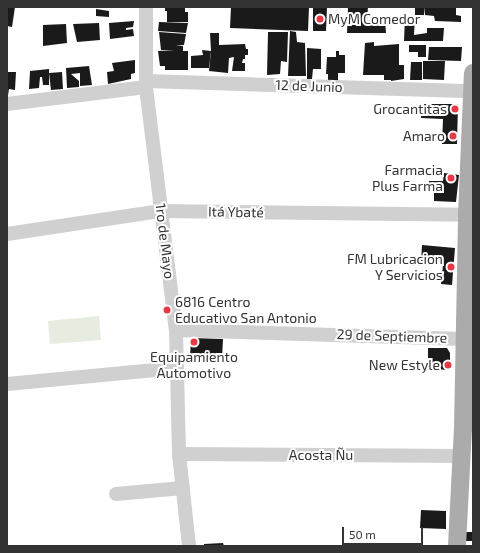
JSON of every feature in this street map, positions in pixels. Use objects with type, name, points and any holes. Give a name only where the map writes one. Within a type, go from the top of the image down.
[{"type":"main road","points":[[458,546],[462,456],[468,429],[463,338],[466,215],[471,194],[473,73]]},
{"type":"street","name":"1ro de Mayo","points":[[146,7],[146,84],[176,330],[179,454],[189,546]]},
{"type":"street","name":"12 de Junio","points":[[7,104],[146,84],[472,91]]},
{"type":"street","name":"Itá Ybaté","points":[[7,234],[161,211],[466,215]]},
{"type":"street","name":"29 de Septiembre","points":[[176,330],[463,338]]},
{"type":"street","points":[[7,384],[176,368]]},
{"type":"street","name":"Acosta Ñu","points":[[179,454],[462,456]]},
{"type":"street","points":[[116,494],[183,488]]},
{"type":"shaded area","points":[[99,316],[101,340],[50,344],[48,321]]},
{"type":"building","points":[[7,7],[15,7],[12,27],[7,26]]},
{"type":"building","points":[[165,7],[185,7],[185,12],[188,12],[188,22],[167,22],[167,11],[165,11]]},
{"type":"building","points":[[231,7],[309,7],[308,31],[230,28]]},
{"type":"building","name":"MyM Comedor","points":[[313,7],[327,7],[326,31],[313,31]]},
{"type":"building","points":[[348,7],[368,7],[367,21],[385,20],[386,33],[347,33]]},
{"type":"building","points":[[415,7],[424,7],[424,15],[415,16]]},
{"type":"building","points":[[424,7],[456,7],[456,15],[461,16],[461,22],[435,21],[434,16],[425,15]]},
{"type":"building","points":[[96,9],[109,11],[109,17],[96,16]]},
{"type":"building","points":[[405,17],[415,17],[414,35],[427,33],[427,28],[444,28],[443,41],[404,41]]},
{"type":"building","points":[[134,21],[133,27],[126,28],[126,30],[133,29],[134,36],[110,39],[109,23]]},
{"type":"building","points":[[159,22],[188,23],[186,33],[158,31]]},
{"type":"building","points":[[99,23],[100,40],[77,42],[73,24]]},
{"type":"building","points":[[66,24],[67,43],[43,46],[43,25]]},
{"type":"building","points":[[290,31],[296,32],[297,42],[305,43],[306,76],[288,76]]},
{"type":"building","points":[[159,32],[186,34],[184,45],[176,45],[183,46],[183,51],[188,51],[188,70],[165,70],[165,66],[160,66],[158,51],[175,50],[161,50]]},
{"type":"building","points":[[268,32],[288,32],[287,62],[281,61],[280,74],[267,75]]},
{"type":"building","points":[[210,33],[219,33],[219,45],[245,44],[246,49],[248,49],[248,55],[245,55],[245,59],[243,59],[242,63],[245,63],[245,71],[232,71],[234,57],[229,58],[228,73],[209,71],[211,51]]},
{"type":"building","points":[[374,42],[374,46],[399,44],[399,65],[404,65],[404,79],[391,81],[384,80],[384,75],[363,75],[365,43]]},
{"type":"building","points":[[409,45],[426,45],[426,57],[418,57],[418,52],[409,52]]},
{"type":"building","points":[[429,47],[462,47],[461,61],[428,60]]},
{"type":"building","points":[[307,48],[321,49],[321,69],[313,69],[312,79],[307,79]]},
{"type":"building","points":[[202,50],[211,51],[209,68],[191,68],[191,56],[203,55]]},
{"type":"building","points":[[336,51],[339,51],[339,55],[345,55],[345,73],[338,73],[338,81],[328,81],[328,74],[326,74],[327,57],[336,57]]},
{"type":"building","points":[[135,60],[135,73],[131,74],[131,79],[108,84],[107,72],[114,71],[112,63]]},
{"type":"building","points":[[423,61],[445,61],[444,80],[423,79]]},
{"type":"building","points":[[411,62],[422,62],[422,80],[410,80]]},
{"type":"building","points":[[89,66],[92,85],[80,86],[80,73],[71,74],[79,81],[79,87],[67,88],[66,68]]},
{"type":"building","points":[[49,69],[49,85],[43,85],[42,77],[40,77],[39,88],[29,89],[30,71]]},
{"type":"building","points":[[7,72],[16,72],[15,90],[9,89],[8,95]]},
{"type":"building","points":[[62,72],[63,89],[51,90],[49,73]]},
{"type":"building","points":[[422,104],[458,104],[457,144],[442,144],[443,119],[421,118]]},
{"type":"building","points":[[444,173],[459,175],[456,202],[434,201],[434,189],[429,189],[429,181],[443,181]]},
{"type":"building","points":[[422,245],[455,248],[452,285],[441,284],[443,265],[421,263]]},
{"type":"building","points":[[191,338],[223,339],[222,359],[190,358]]},
{"type":"building","points":[[428,348],[447,348],[450,353],[450,370],[428,369]]},
{"type":"building","points":[[421,510],[446,511],[446,529],[420,528]]},
{"type":"building","points":[[466,532],[473,532],[473,541],[466,541]]},
{"type":"building","points":[[223,543],[224,546],[204,546],[204,544]]},
{"type":"place","name":"MyM Comedor","points":[[320,19]]},
{"type":"place","name":"Grocantitas","points":[[455,109]]},
{"type":"place","name":"Amaro","points":[[453,136]]},
{"type":"place","name":"Farmacia Plus Farma","points":[[451,178]]},
{"type":"place","name":"FM Lubricacion Y Servicios","points":[[451,267]]},
{"type":"place","name":"6816 Centro Educativo San Antonio","points":[[167,310]]},
{"type":"place","name":"Equipamiento Automotivo","points":[[194,342]]},
{"type":"place","name":"New Estyle","points":[[448,365]]}]
